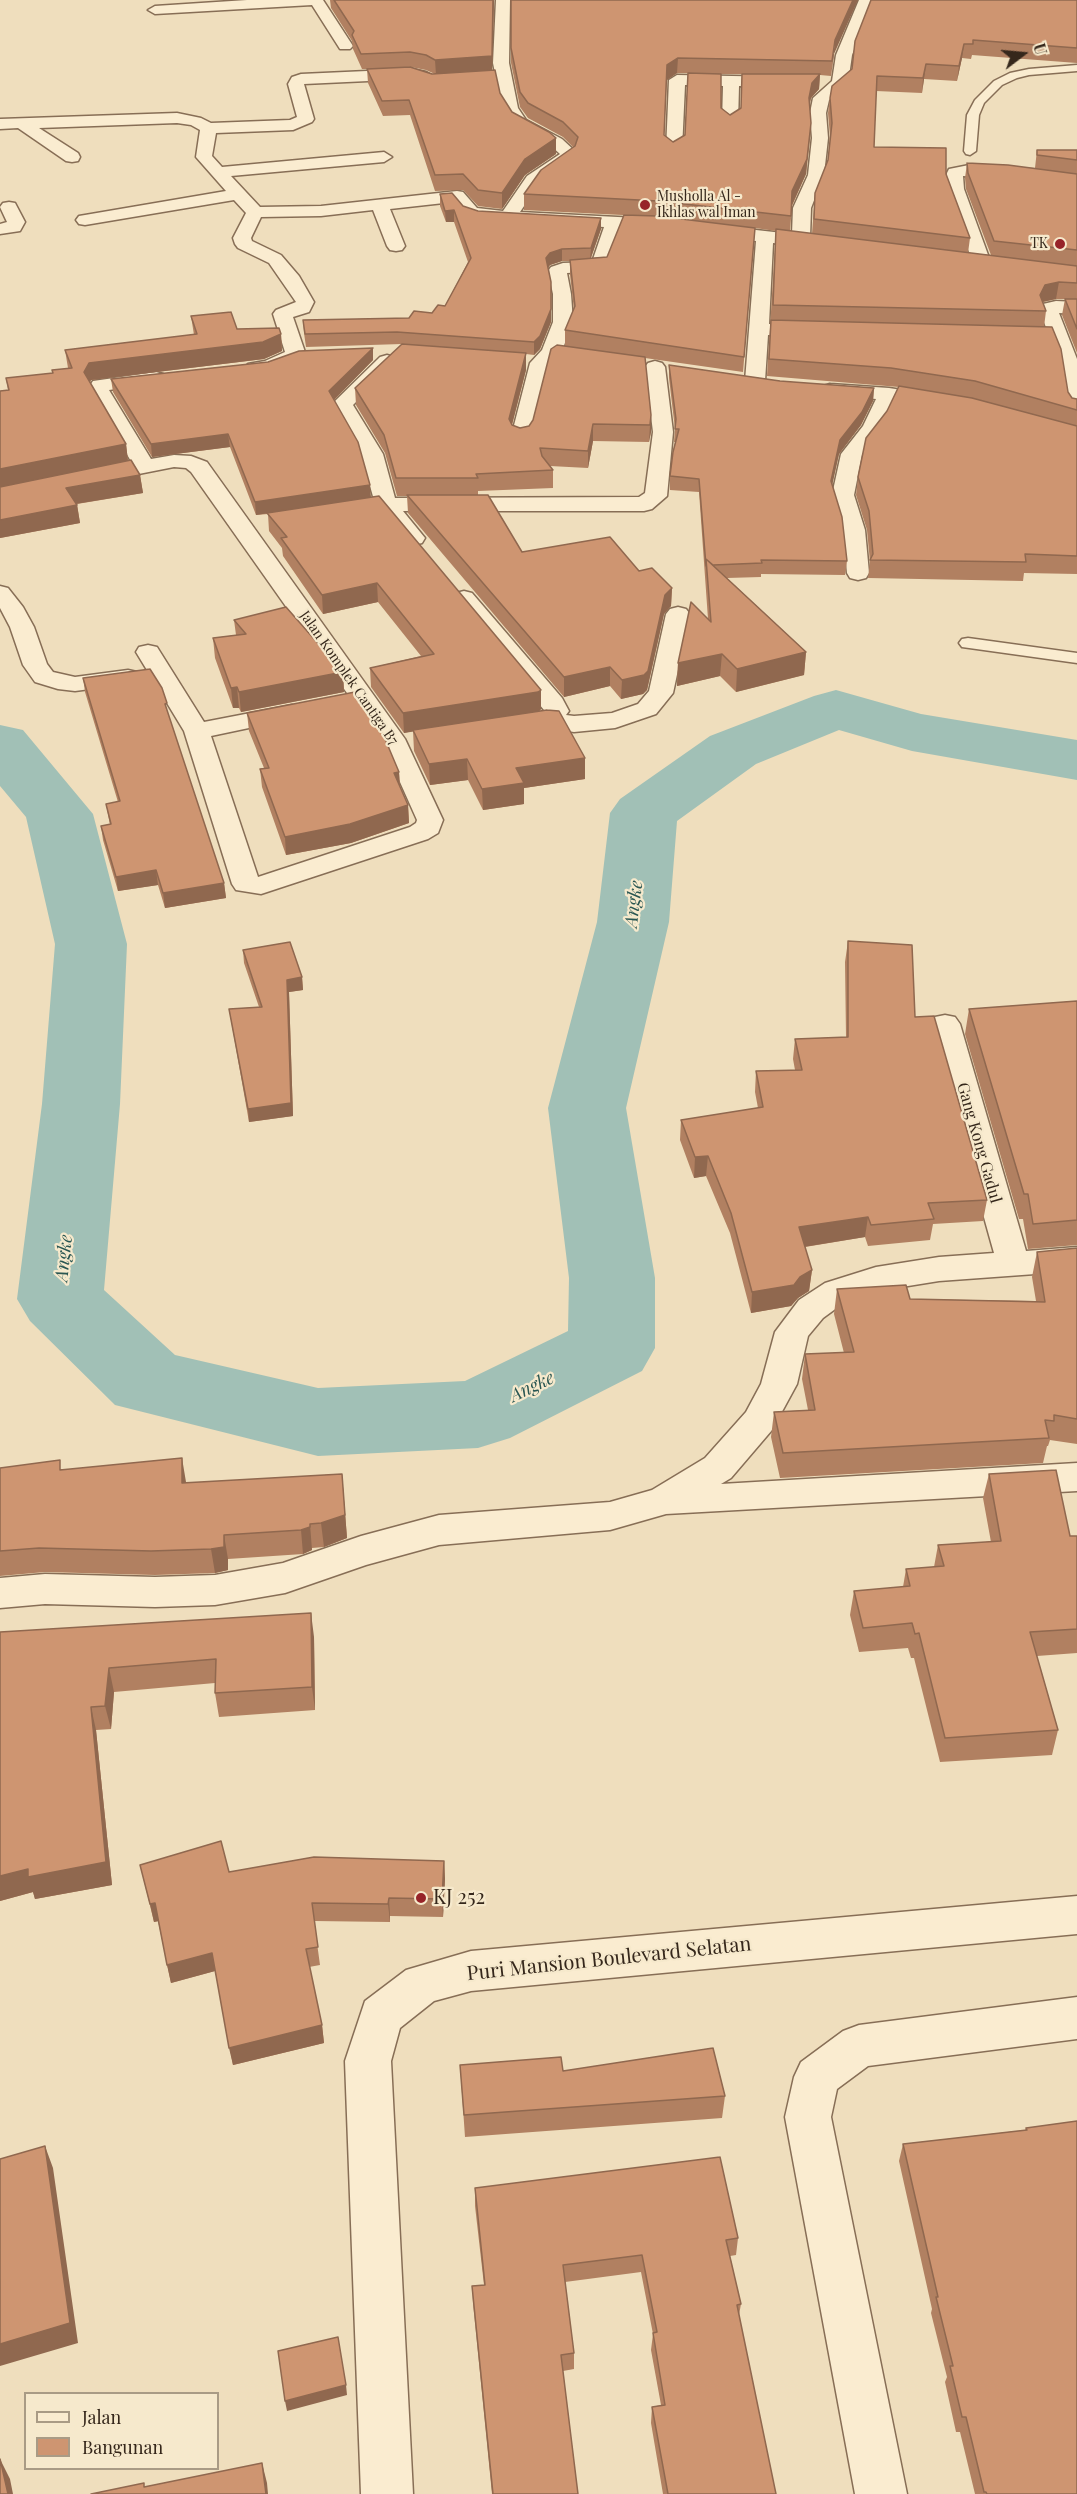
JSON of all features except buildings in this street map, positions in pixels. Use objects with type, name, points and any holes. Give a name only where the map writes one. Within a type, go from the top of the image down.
[{"type":"street","points":[[155,10],[316,0],[345,46]]},
{"type":"street","points":[[502,0],[502,77],[513,116],[532,131],[556,142],[568,152],[568,156],[533,180],[508,216]]},
{"type":"street","points":[[801,241],[802,208],[816,175],[820,138],[818,113],[821,98],[840,83],[844,55],[866,0]]},
{"type":"street","points":[[0,124],[177,118],[195,121],[208,128],[293,125],[306,119],[296,84],[297,80],[411,74],[435,82],[502,77]]},
{"type":"street","points":[[674,150],[677,80],[840,83]]},
{"type":"street","points":[[730,123],[731,81]]},
{"type":"street","points":[[21,123],[72,157]]},
{"type":"street","points":[[208,128],[204,157],[255,212]]},
{"type":"street","points":[[218,172],[384,157]]},
{"type":"street","points":[[964,260],[988,264],[955,189],[955,173],[969,170],[1006,173],[1077,183]]},
{"type":"street","points":[[85,220],[240,194]]},
{"type":"street","points":[[255,212],[321,212],[457,196],[474,213],[765,235],[834,245]]},
{"type":"street","points":[[378,204],[396,246]]},
{"type":"street","points":[[0,229],[14,226],[16,222],[9,207]]},
{"type":"street","points":[[255,212],[242,238],[244,244],[275,259],[292,280],[304,302],[303,308],[283,314],[296,355]]},
{"type":"street","points":[[521,437],[546,358],[563,322],[558,271],[562,268],[599,267],[615,222]]},
{"type":"street","points":[[753,381],[763,291],[765,235]]},
{"type":"street","points":[[1077,308],[1050,308],[1049,311],[1070,366],[1077,409]]},
{"type":"street","points":[[757,329],[833,332]]},
{"type":"street","points":[[1038,336],[1059,336]]},
{"type":"street","points":[[363,353],[403,352],[342,404],[372,454],[386,505],[431,559]]},
{"type":"street","points":[[240,370],[269,366],[296,355],[318,355]]},
{"type":"street","points":[[516,361],[546,358],[614,361]]},
{"type":"street","points":[[342,510],[386,505],[644,504],[656,496],[663,432],[654,368]]},
{"type":"street","points":[[78,480],[145,467],[98,388],[100,385],[181,376]]},
{"type":"street","points":[[812,388],[890,394],[960,405]]},
{"type":"street","points":[[858,573],[854,530],[843,495],[852,454],[873,427],[890,394]]},
{"type":"street","name":"Jalan Komplek Cantiga B7","points":[[145,467],[174,461],[191,462],[199,467],[252,525],[343,703],[407,742],[430,820],[429,827],[419,833],[261,886],[246,884],[197,731]]},
{"type":"street","points":[[447,577],[553,703],[557,711],[547,720]]},
{"type":"street","points":[[0,593],[16,617],[35,665],[44,677],[75,684],[154,662],[197,731],[343,703]]},
{"type":"street","points":[[496,729],[547,720],[574,724],[615,720],[647,709],[662,693],[678,614]]},
{"type":"street","name":"Gang Kong Gadul","points":[[945,1024],[1013,1262]]},
{"type":"street","points":[[663,1501],[718,1468],[759,1421],[779,1384],[792,1332],[811,1310],[837,1291],[876,1279],[939,1269],[1077,1259]]},
{"type":"street","points":[[0,1593],[45,1589],[155,1592],[215,1590],[285,1578],[361,1551],[439,1530],[610,1516],[663,1501],[1077,1477]]},
{"type":"street","name":"Puri Mansion Boulevard Selatan","points":[[387,2494],[368,2061],[381,2016],[422,1984],[471,1971],[1077,1915]]},
{"type":"street","points":[[881,2494],[808,2117],[817,2077],[859,2046],[1077,2018]]},
{"type":"lane","points":[[970,151],[973,115],[979,102],[998,83],[1014,75],[1029,72],[1077,68]]},
{"type":"lane","points":[[968,643],[1077,658]]},
{"type":"waterway","name":"Angke","points":[[0,744],[59,814],[91,944],[81,1104],[60,1299],[147,1382],[318,1422],[478,1414],[611,1348],[612,1278],[587,1108],[633,922],[644,813],[733,750],[836,709],[912,732],[1077,760]]},
{"type":"place","name":"Musholla Al - Ikhlas wal Iman","points":[[645,205]]},
{"type":"place","name":"TK","points":[[1060,244]]},
{"type":"place","name":"KJ 252","points":[[421,1898]]}]
